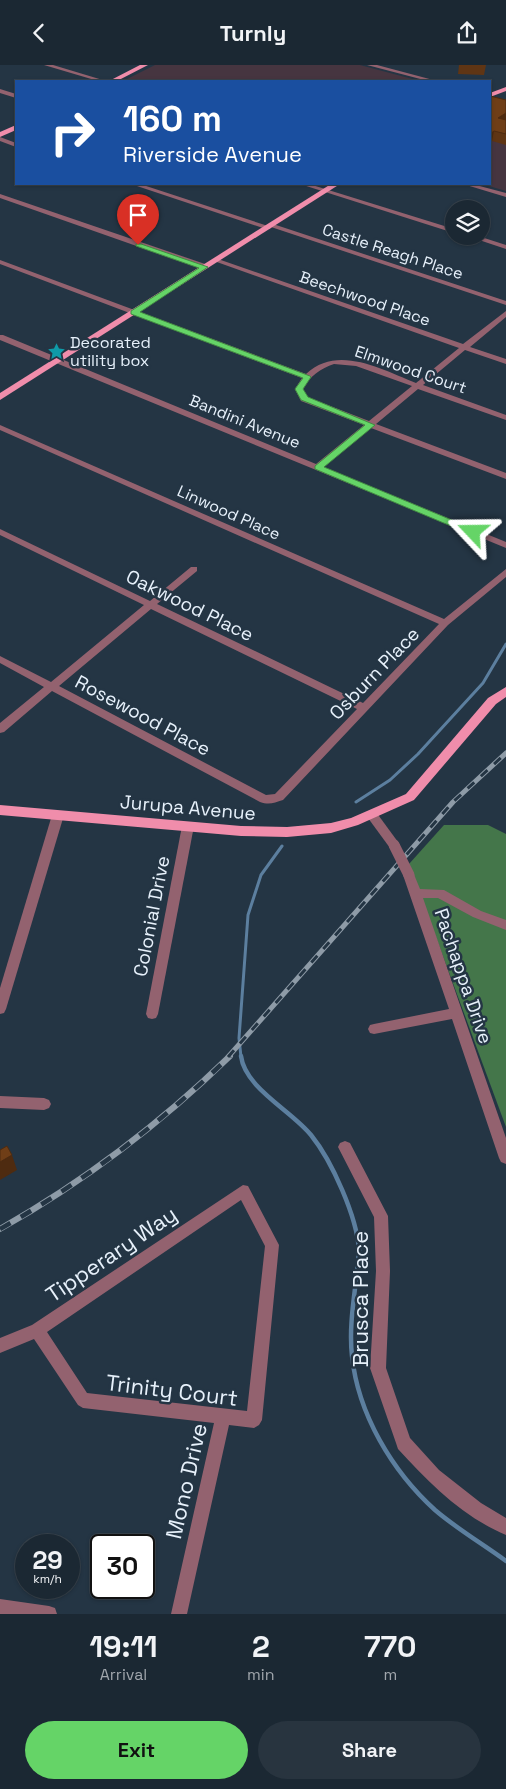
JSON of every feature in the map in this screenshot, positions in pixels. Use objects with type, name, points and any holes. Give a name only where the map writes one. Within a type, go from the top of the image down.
[{"type":"main road","points":[[117,80],[146,65]]},
{"type":"main road","points":[[491,95],[506,89]]},
{"type":"main road","points":[[0,136],[15,128]]},
{"type":"main road","points":[[0,397],[334,185]]},
{"type":"main road","name":"Jurupa Avenue","points":[[0,810],[188,826],[287,832],[331,827],[372,815],[410,797],[492,701],[506,691]]},
{"type":"street","points":[[47,65],[100,80]]},
{"type":"street","points":[[370,65],[430,80]]},
{"type":"street","points":[[0,91],[15,96]]},
{"type":"street","points":[[0,136],[15,144]]},
{"type":"street","name":"Castle Reagh Place","points":[[137,185],[506,303]]},
{"type":"street","points":[[306,185],[445,228]]},
{"type":"street","points":[[470,185],[506,195]]},
{"type":"street","points":[[0,196],[205,267]]},
{"type":"street","points":[[490,242],[506,247]]},
{"type":"street","name":"Beechwood Place","points":[[216,260],[506,362]]},
{"type":"street","points":[[0,262],[307,377],[299,389],[304,399],[506,476]]},
{"type":"street","points":[[318,467],[506,313]]},
{"type":"street","name":"Bandini Avenue","points":[[0,337],[506,545]]},
{"type":"street","name":"Elmwood Court","points":[[307,377],[321,365],[343,361],[358,364],[506,418]]},
{"type":"street","name":"Linwood Place","points":[[0,427],[445,623]]},
{"type":"street","name":"Oakwood Place","points":[[0,532],[364,708]]},
{"type":"street","points":[[0,729],[194,569]]},
{"type":"street","name":"Osburn Place","points":[[271,800],[279,797],[445,623],[506,572]]},
{"type":"street","name":"Rosewood Place","points":[[0,659],[264,799],[271,800]]},
{"type":"street","points":[[0,1009],[58,815]]},
{"type":"street","name":"Pachappa Drive","points":[[372,815],[394,845],[409,875],[506,1158]]},
{"type":"street","name":"Colonial Drive","points":[[152,1014],[188,826]]},
{"type":"street","points":[[416,894],[440,893],[477,914],[506,925]]},
{"type":"street","points":[[374,1029],[455,1013]]},
{"type":"street","points":[[0,1101],[44,1105]]},
{"type":"street","name":"Brusca Place","points":[[345,1147],[382,1216],[383,1271],[378,1368],[404,1443],[433,1476],[475,1509],[506,1527]]},
{"type":"street","name":"Tipperary Way","points":[[0,1346],[37,1330],[243,1191]]},
{"type":"street","name":"Trinity Court","points":[[37,1330],[82,1401],[254,1420],[272,1245],[243,1191]]},
{"type":"street","name":"Mono Drive","points":[[179,1614],[223,1417]]},
{"type":"street","points":[[0,1607],[49,1614]]},
{"type":"shaded area","points":[[155,65],[360,65],[416,80],[130,80],[127,79]]},
{"type":"shaded area","points":[[506,99],[506,191],[485,185],[491,185],[491,102]]},
{"type":"green space","points":[[444,825],[488,825],[506,834],[506,1127],[409,864]]},
{"type":"building","points":[[491,96],[506,100],[506,113],[498,118],[506,120],[506,134],[494,131],[491,133]]},
{"type":"building","points":[[7,1146],[12,1155],[0,1162],[0,1150]]},
{"type":"waterway","points":[[356,802],[390,780],[418,754],[483,683],[506,644]]},
{"type":"waterway","points":[[241,1057],[239,1038],[248,915],[261,875],[282,846]]},
{"type":"waterway","points":[[241,1056],[244,1068],[260,1089],[303,1126],[319,1146],[335,1174],[354,1222],[359,1250],[352,1316],[352,1356],[361,1399],[380,1440],[391,1459],[419,1495],[452,1524],[506,1561]]},
{"type":"railway","points":[[228,1057],[453,802],[506,753]]},
{"type":"railway","points":[[0,1229],[62,1191],[121,1150],[204,1081],[230,1056]]},
{"type":"place","name":"Decorated utility box","points":[[56,351]]},
{"type":"route","points":[[138,245],[205,267],[134,313],[307,377],[299,389],[304,399],[371,425],[318,467],[473,532]]}]
